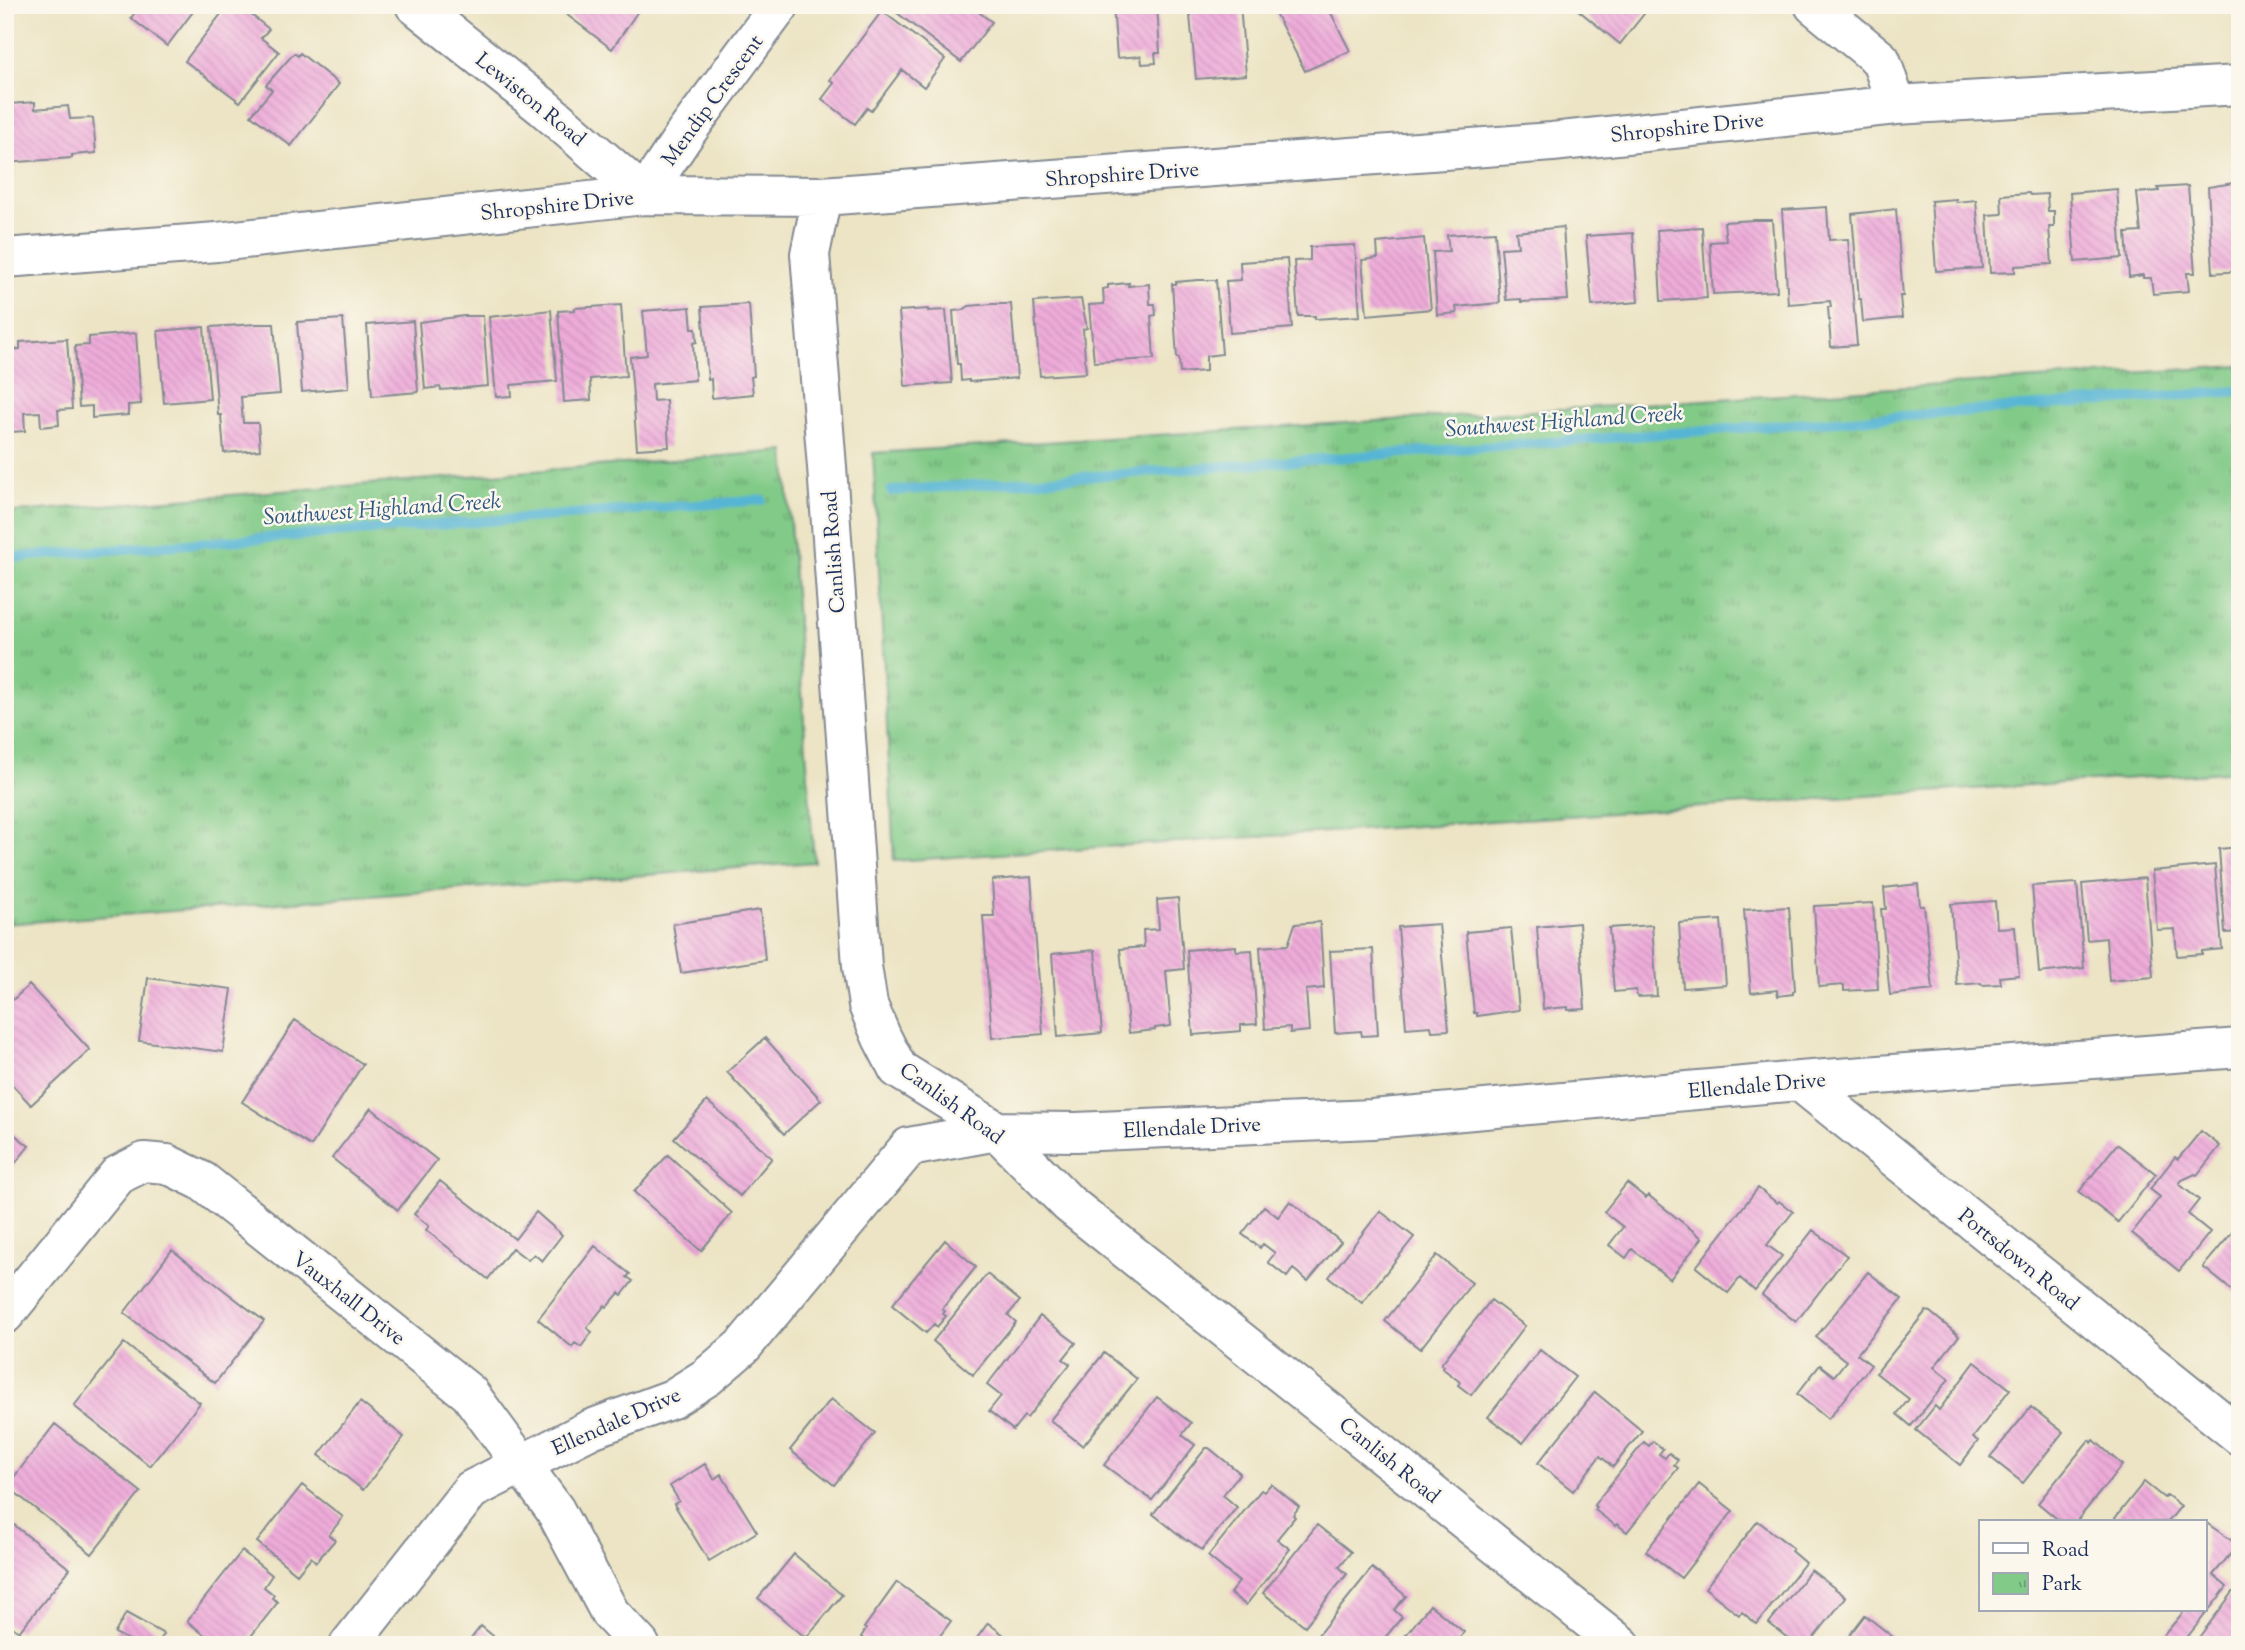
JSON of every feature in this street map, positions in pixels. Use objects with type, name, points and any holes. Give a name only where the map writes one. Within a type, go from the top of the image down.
[{"type":"street","name":"Lewiston Road","points":[[415,5],[543,107],[644,195]]},
{"type":"street","name":"Mendip Crescent","points":[[644,195],[685,134],[780,5]]},
{"type":"street","points":[[1814,5],[1881,60],[1896,105]]},
{"type":"street","name":"Shropshire Drive","points":[[5,258],[217,242],[644,195],[822,196],[1552,142],[1896,105],[2240,85]]},
{"type":"street","name":"Canlish Road","points":[[822,196],[810,254],[862,966],[868,1005],[898,1069],[997,1131],[1069,1204],[1621,1645]]},
{"type":"street","name":"Ellendale Drive","points":[[349,1645],[471,1490],[592,1429],[672,1399],[707,1377],[743,1346],[909,1147],[997,1131],[1076,1132],[1372,1119],[1798,1081],[2240,1048]]},
{"type":"street","name":"Portsdown Road","points":[[1798,1081],[2240,1436]]},
{"type":"street","name":"Vauxhall Drive","points":[[5,1314],[118,1175],[144,1162],[167,1164],[202,1181],[469,1393],[555,1510],[610,1612],[640,1645]]},
{"type":"green space","points":[[2240,366],[2240,771],[894,861],[873,453]]},
{"type":"green space","points":[[785,451],[814,862],[5,924],[5,513]]},
{"type":"building","points":[[140,5],[198,5],[167,46],[131,18]]},
{"type":"building","points":[[228,5],[239,5],[269,29],[261,38],[279,52],[240,102],[185,61]]},
{"type":"building","points":[[554,5],[631,5],[638,11],[612,49]]},
{"type":"building","points":[[895,5],[969,5],[992,22],[961,62],[892,9]]},
{"type":"building","points":[[1113,5],[1157,5],[1160,53],[1155,53],[1156,63],[1142,64],[1141,56],[1117,58]]},
{"type":"building","points":[[1189,5],[1240,5],[1246,75],[1196,79]]},
{"type":"building","points":[[1271,5],[1327,5],[1350,51],[1305,71]]},
{"type":"building","points":[[1572,5],[1651,5],[1620,44]]},
{"type":"building","points":[[882,11],[945,59],[924,87],[902,70],[871,111],[867,108],[855,124],[822,99],[834,83],[830,80]]},
{"type":"building","points":[[294,53],[298,56],[300,53],[339,84],[291,146],[251,115],[272,90],[266,85]]},
{"type":"building","points":[[35,102],[35,109],[68,106],[70,119],[93,118],[96,153],[72,155],[72,158],[5,163],[5,111],[10,111],[10,104]]},
{"type":"building","points":[[2240,182],[2240,271],[2213,273],[2208,187]]},
{"type":"building","points":[[2188,186],[2195,273],[2187,273],[2189,291],[2153,294],[2151,278],[2143,278],[2143,275],[2129,277],[2126,233],[2141,232],[2137,193]]},
{"type":"building","points":[[2117,189],[2122,258],[2075,262],[2070,193]]},
{"type":"building","points":[[2047,194],[2048,211],[2054,211],[2054,227],[2049,227],[2052,264],[2015,266],[2015,272],[1990,273],[1987,215],[2002,214],[2001,195]]},
{"type":"building","points":[[1956,199],[1956,202],[1976,200],[1982,268],[1936,271],[1931,201]]},
{"type":"building","points":[[1827,207],[1829,240],[1848,239],[1857,345],[1831,347],[1828,307],[1831,307],[1830,301],[1788,304],[1782,210]]},
{"type":"building","points":[[1896,209],[1903,296],[1900,296],[1902,318],[1863,322],[1852,214]]},
{"type":"building","points":[[1772,220],[1777,291],[1713,294],[1710,242],[1726,241],[1724,222]]},
{"type":"building","points":[[1563,227],[1568,300],[1506,300],[1501,248],[1518,247],[1516,232]]},
{"type":"building","points":[[1702,227],[1707,298],[1661,301],[1657,230]]},
{"type":"building","points":[[1495,232],[1500,303],[1456,307],[1457,313],[1437,315],[1433,252],[1449,251],[1447,235]]},
{"type":"building","points":[[1633,233],[1638,302],[1592,306],[1586,236]]},
{"type":"building","points":[[1424,238],[1431,309],[1367,315],[1362,260],[1378,258],[1377,243]]},
{"type":"building","points":[[1355,245],[1360,316],[1315,319],[1315,316],[1298,316],[1294,261],[1310,260],[1310,247]]},
{"type":"building","points":[[1287,259],[1292,328],[1230,333],[1226,281],[1241,280],[1240,262]]},
{"type":"building","points":[[1216,280],[1222,354],[1206,356],[1206,371],[1180,373],[1172,284]]},
{"type":"building","points":[[1129,283],[1128,286],[1149,284],[1150,304],[1155,304],[1156,315],[1151,316],[1154,359],[1094,362],[1089,305],[1104,304],[1103,289],[1108,288],[1108,285]]},
{"type":"building","points":[[1081,299],[1087,328],[1083,329],[1086,373],[1040,376],[1034,302]]},
{"type":"building","points":[[749,304],[753,394],[712,398],[702,307]]},
{"type":"building","points":[[992,304],[1011,304],[1017,378],[961,381],[953,311]]},
{"type":"building","points":[[621,305],[626,376],[590,379],[591,400],[564,402],[558,311]]},
{"type":"building","points":[[690,307],[692,328],[696,328],[697,342],[693,343],[695,380],[652,384],[653,401],[666,400],[669,447],[637,449],[630,357],[647,355],[643,311]]},
{"type":"building","points":[[551,310],[557,381],[511,385],[512,396],[496,397],[489,317]]},
{"type":"building","points":[[946,310],[952,383],[905,386],[899,311]]},
{"type":"building","points":[[483,316],[488,386],[425,389],[419,322]]},
{"type":"building","points":[[343,319],[349,388],[302,392],[297,322]]},
{"type":"building","points":[[413,321],[418,392],[372,396],[367,325]]},
{"type":"building","points":[[274,324],[280,394],[241,397],[243,423],[258,423],[260,450],[224,453],[211,327]]},
{"type":"building","points":[[204,327],[210,399],[164,403],[158,331]]},
{"type":"building","points":[[136,333],[141,404],[128,405],[128,415],[92,418],[92,406],[79,407],[75,346],[89,345],[89,337]]},
{"type":"building","points":[[67,339],[72,409],[58,410],[59,425],[41,427],[40,412],[24,413],[25,431],[11,432],[5,350],[20,349],[20,342]]},
{"type":"building","points":[[2240,847],[2240,932],[2225,933],[2219,849]]},
{"type":"building","points":[[2215,865],[2222,949],[2177,956],[2175,929],[2157,930],[2152,871]]},
{"type":"building","points":[[1031,877],[1043,1034],[992,1038],[983,916],[994,916],[992,880]]},
{"type":"building","points":[[2145,878],[2153,977],[2109,981],[2106,938],[2087,940],[2082,884]]},
{"type":"building","points":[[2077,883],[2084,968],[2039,973],[2032,886]]},
{"type":"building","points":[[1918,884],[1920,906],[1924,906],[1933,990],[1890,995],[1881,909],[1886,909],[1884,888]]},
{"type":"building","points":[[1178,898],[1184,969],[1166,971],[1171,1026],[1129,1033],[1120,949],[1144,947],[1143,930],[1159,929],[1157,900]]},
{"type":"building","points":[[1995,901],[1997,928],[2015,927],[2019,975],[2000,977],[2001,984],[1957,985],[1951,904]]},
{"type":"building","points":[[1873,903],[1878,989],[1844,991],[1844,985],[1819,987],[1814,906]]},
{"type":"building","points":[[1789,907],[1795,990],[1793,994],[1778,996],[1777,990],[1751,993],[1744,910]]},
{"type":"building","points":[[760,910],[765,960],[681,973],[673,924]]},
{"type":"building","points":[[1721,920],[1726,985],[1683,988],[1679,923]]},
{"type":"building","points":[[1320,922],[1324,988],[1306,990],[1309,1031],[1290,1033],[1290,1027],[1265,1029],[1260,947],[1288,945],[1295,924]]},
{"type":"building","points":[[1579,923],[1585,1009],[1543,1009],[1537,927]]},
{"type":"building","points":[[1439,924],[1449,1030],[1432,1031],[1431,1026],[1406,1028],[1398,927]]},
{"type":"building","points":[[1652,925],[1657,996],[1637,997],[1636,990],[1614,992],[1609,928]]},
{"type":"building","points":[[1511,928],[1519,1010],[1477,1016],[1477,1013],[1474,1013],[1466,932]]},
{"type":"building","points":[[1236,946],[1236,951],[1252,950],[1257,1024],[1241,1025],[1241,1031],[1193,1035],[1187,950]]},
{"type":"building","points":[[1373,949],[1378,1035],[1362,1036],[1361,1031],[1335,1033],[1330,951]]},
{"type":"building","points":[[1095,950],[1102,1033],[1058,1037],[1052,954]]},
{"type":"building","points":[[148,978],[232,989],[223,1052],[139,1041]]},
{"type":"building","points":[[29,985],[90,1050],[31,1105],[5,1077],[5,1007]]},
{"type":"building","points":[[295,1020],[363,1064],[311,1146],[242,1102]]},
{"type":"building","points":[[765,1038],[821,1100],[784,1134],[727,1072]]},
{"type":"building","points":[[707,1101],[772,1158],[740,1196],[674,1138]]},
{"type":"building","points":[[371,1108],[437,1160],[398,1210],[332,1158]]},
{"type":"building","points":[[5,1127],[29,1146],[5,1176]]},
{"type":"building","points":[[2201,1131],[2220,1146],[2197,1175],[2182,1180],[2179,1184],[2199,1200],[2188,1214],[2210,1232],[2179,1271],[2132,1233],[2160,1197],[2150,1189],[2175,1157],[2178,1159]]},
{"type":"building","points":[[2117,1144],[2156,1174],[2118,1222],[2079,1192]]},
{"type":"building","points":[[668,1155],[732,1213],[701,1251],[634,1192]]},
{"type":"building","points":[[440,1181],[515,1239],[536,1212],[562,1235],[542,1261],[534,1254],[528,1260],[512,1248],[488,1279],[426,1230],[429,1226],[414,1214]]},
{"type":"building","points":[[1627,1183],[1646,1198],[1648,1195],[1702,1238],[1670,1279],[1632,1249],[1626,1258],[1609,1245],[1623,1227],[1604,1212]]},
{"type":"building","points":[[1758,1188],[1793,1212],[1767,1245],[1782,1256],[1755,1291],[1740,1278],[1728,1293],[1696,1267]]},
{"type":"building","points":[[1290,1201],[1341,1242],[1308,1281],[1293,1269],[1287,1277],[1268,1262],[1275,1253],[1263,1244],[1260,1248],[1242,1234],[1264,1206],[1278,1217]]},
{"type":"building","points":[[1380,1211],[1414,1237],[1362,1303],[1329,1277]]},
{"type":"building","points":[[2240,1223],[2240,1297],[2203,1267]]},
{"type":"building","points":[[1813,1230],[1847,1256],[1796,1322],[1762,1295]]},
{"type":"building","points":[[945,1240],[976,1267],[942,1309],[946,1316],[937,1327],[934,1324],[926,1333],[892,1305]]},
{"type":"building","points":[[595,1246],[630,1274],[627,1277],[633,1281],[622,1295],[619,1293],[607,1307],[605,1305],[587,1328],[592,1332],[581,1347],[575,1343],[572,1347],[538,1319]]},
{"type":"building","points":[[172,1250],[264,1321],[215,1383],[124,1313]]},
{"type":"building","points":[[1437,1255],[1472,1283],[1420,1349],[1385,1321]]},
{"type":"building","points":[[1868,1272],[1902,1299],[1857,1354],[1871,1365],[1828,1419],[1797,1394],[1820,1365],[1834,1376],[1846,1361],[1816,1337]]},
{"type":"building","points":[[987,1274],[1020,1301],[1008,1315],[1016,1322],[973,1375],[933,1341]]},
{"type":"building","points":[[1491,1300],[1525,1326],[1471,1395],[1458,1385],[1460,1382],[1442,1368],[1444,1366],[1441,1364]]},
{"type":"building","points":[[1926,1311],[1959,1336],[1934,1367],[1949,1379],[1911,1426],[1897,1414],[1909,1399],[1876,1373]]},
{"type":"building","points":[[1040,1316],[1076,1343],[1063,1359],[1070,1364],[1027,1418],[1024,1416],[1013,1430],[989,1411],[1001,1396],[987,1385]]},
{"type":"building","points":[[124,1343],[200,1403],[150,1466],[74,1406]]},
{"type":"building","points":[[1540,1350],[1575,1377],[1523,1443],[1488,1417]]},
{"type":"building","points":[[1104,1353],[1137,1379],[1083,1446],[1050,1420]]},
{"type":"building","points":[[1975,1362],[2010,1389],[1973,1438],[1978,1441],[1960,1465],[1916,1430],[1935,1406],[1939,1410]]},
{"type":"building","points":[[1595,1392],[1642,1431],[1613,1467],[1600,1456],[1573,1491],[1538,1463]]},
{"type":"building","points":[[1157,1397],[1191,1423],[1182,1435],[1195,1445],[1152,1500],[1104,1465]]},
{"type":"building","points":[[831,1399],[875,1433],[834,1485],[790,1450]]},
{"type":"building","points":[[360,1402],[404,1437],[363,1490],[319,1455]]},
{"type":"building","points":[[2031,1407],[2063,1432],[2023,1483],[1990,1457]]},
{"type":"building","points":[[55,1424],[141,1492],[92,1554],[7,1486]]},
{"type":"building","points":[[2089,1440],[2092,1443],[2094,1440],[2122,1465],[2078,1520],[2059,1520],[2038,1503]]},
{"type":"building","points":[[1653,1441],[1663,1449],[1659,1454],[1665,1458],[1669,1453],[1678,1460],[1674,1465],[1678,1468],[1627,1532],[1595,1510],[1597,1508],[1594,1505],[1644,1442],[1649,1446]]},
{"type":"building","points":[[1206,1448],[1240,1473],[1223,1495],[1237,1507],[1202,1550],[1153,1514]]},
{"type":"building","points":[[705,1464],[714,1479],[721,1474],[757,1532],[709,1561],[674,1504],[679,1501],[670,1486]]},
{"type":"building","points":[[2144,1482],[2164,1498],[2167,1495],[2181,1506],[2170,1520],[2114,1520]]},
{"type":"building","points":[[1271,1484],[1299,1507],[1293,1515],[1295,1517],[1277,1539],[1290,1549],[1246,1605],[1230,1593],[1239,1582],[1208,1556],[1261,1490],[1264,1492]]},
{"type":"building","points":[[1699,1484],[1733,1511],[1681,1578],[1646,1551]]},
{"type":"building","points":[[302,1485],[343,1517],[329,1535],[335,1540],[316,1562],[311,1557],[297,1574],[257,1542]]},
{"type":"building","points":[[5,1518],[70,1569],[19,1632],[5,1622]]},
{"type":"building","points":[[1758,1521],[1793,1548],[1791,1551],[1805,1563],[1757,1624],[1742,1612],[1739,1615],[1705,1588]]},
{"type":"building","points":[[2206,1523],[2238,1545],[2213,1575],[2227,1587],[2181,1645],[2163,1645],[2159,1641],[2183,1612],[2206,1612]]},
{"type":"building","points":[[1317,1525],[1351,1552],[1339,1567],[1347,1574],[1305,1626],[1263,1593]]},
{"type":"building","points":[[242,1551],[272,1575],[264,1587],[278,1602],[244,1645],[217,1645],[187,1621]]},
{"type":"building","points":[[794,1554],[842,1595],[806,1638],[758,1598]]},
{"type":"building","points":[[1372,1568],[1406,1596],[1394,1610],[1402,1617],[1379,1645],[1328,1645],[1317,1636]]},
{"type":"building","points":[[1811,1570],[1846,1597],[1808,1645],[1796,1645],[1769,1623]]},
{"type":"building","points":[[897,1582],[951,1621],[933,1645],[871,1645],[861,1637],[866,1629],[864,1628]]},
{"type":"building","points":[[2240,1583],[2240,1645],[2203,1645],[2197,1640]]},
{"type":"building","points":[[1430,1605],[1464,1632],[1455,1645],[1398,1645]]},
{"type":"building","points":[[126,1613],[164,1634],[157,1645],[138,1645],[115,1633]]},
{"type":"building","points":[[1865,1615],[1898,1641],[1896,1645],[1842,1645]]},
{"type":"building","points":[[988,1623],[1017,1645],[972,1645]]},
{"type":"building","points":[[481,1626],[504,1645],[466,1645]]},
{"type":"waterway","name":"Southwest Highland Creek","points":[[891,491],[2240,391]]},
{"type":"waterway","name":"Southwest Highland Creek","points":[[5,558],[762,500]]}]
